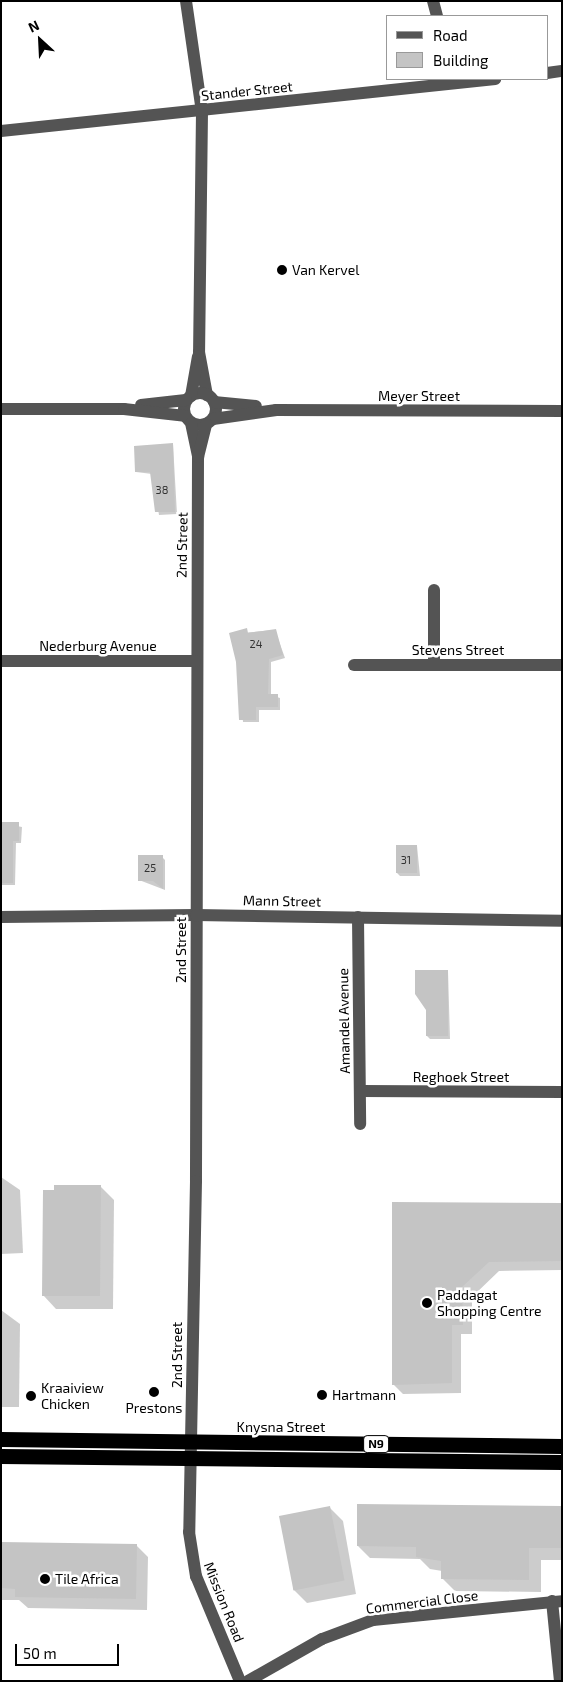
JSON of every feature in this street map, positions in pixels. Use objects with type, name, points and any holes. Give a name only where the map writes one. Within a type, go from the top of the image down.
[{"type":"highway","name":"Knysna Street","points":[[1,1439],[190,1443],[562,1446]]},
{"type":"highway","name":"N9","points":[[1,1456],[188,1460],[562,1462]]},
{"type":"street","points":[[124,409],[189,398],[199,352],[202,112],[186,1]]},
{"type":"street","points":[[433,1],[437,15]]},
{"type":"street","points":[[548,73],[562,71]]},
{"type":"street","name":"Stander Street","points":[[1,131],[202,112],[476,80]]},
{"type":"street","points":[[199,352],[211,398]]},
{"type":"street","name":"Meyer Street","points":[[189,398],[211,398],[276,410]]},
{"type":"street","name":"2nd Street","points":[[189,398],[188,419],[198,457],[196,915],[190,1443]]},
{"type":"street","name":"2nd Street","points":[[198,457],[209,421],[211,398]]},
{"type":"street","points":[[1,409],[124,409],[188,419]]},
{"type":"street","name":"Meyer Street","points":[[188,419],[209,421],[276,410],[562,411]]},
{"type":"street","points":[[434,590],[434,665]]},
{"type":"street","name":"Nederburg Avenue","points":[[1,661],[196,661]]},
{"type":"street","name":"Stevens Street","points":[[354,665],[562,665]]},
{"type":"street","name":"Mann Street","points":[[1,917],[196,915],[562,921]]},
{"type":"street","name":"Amandel Avenue","points":[[358,917],[360,1124]]},
{"type":"street","name":"Reghoek Street","points":[[360,1091],[562,1092]]},
{"type":"street","name":"Mission Road","points":[[190,1443],[188,1460],[194,1568],[240,1681]]},
{"type":"street","name":"Commercial Close","points":[[248,1681],[322,1640],[373,1620],[557,1601],[560,1681]]},
{"type":"building","points":[[173,443],[175,512],[155,512],[150,472],[135,472],[134,446]]},
{"type":"building","points":[[247,628],[248,633],[276,629],[283,655],[269,659],[268,694],[278,694],[278,707],[256,707],[256,720],[239,720],[236,662],[229,633]]},
{"type":"building","points":[[1,822],[19,822],[19,841],[13,841],[13,883],[1,883]]},
{"type":"building","points":[[396,845],[417,845],[417,873],[396,873]]},
{"type":"building","points":[[138,855],[163,855],[163,889],[153,881],[138,881]]},
{"type":"building","points":[[415,970],[448,970],[448,1036],[426,1036],[426,1010],[415,994]]},
{"type":"building","points":[[54,1185],[101,1185],[100,1296],[42,1296],[43,1190],[54,1190]]},
{"type":"building","name":"Paddagat Shopping Centre","points":[[392,1202],[562,1203],[562,1261],[489,1262],[462,1287],[463,1325],[452,1325],[452,1383],[392,1385]]},
{"type":"building","points":[[357,1504],[562,1506],[562,1548],[529,1548],[529,1580],[441,1579],[441,1561],[416,1557],[416,1547],[357,1546]]},
{"type":"building","points":[[330,1506],[345,1581],[293,1591],[279,1516]]},
{"type":"building","points":[[1,1542],[137,1544],[136,1599],[15,1597],[15,1589],[1,1588]]},
{"type":"place","name":"Van Kervel","points":[[282,270]]},
{"type":"place","name":"Paddagat Shopping Centre","points":[[427,1303]]},
{"type":"place","name":"Prestons","points":[[154,1392]]},
{"type":"place","name":"Hartmann","points":[[322,1395]]},
{"type":"place","name":"Kraaiview Chicken","points":[[31,1396]]},
{"type":"place","name":"Tile Africa","points":[[45,1579]]}]
